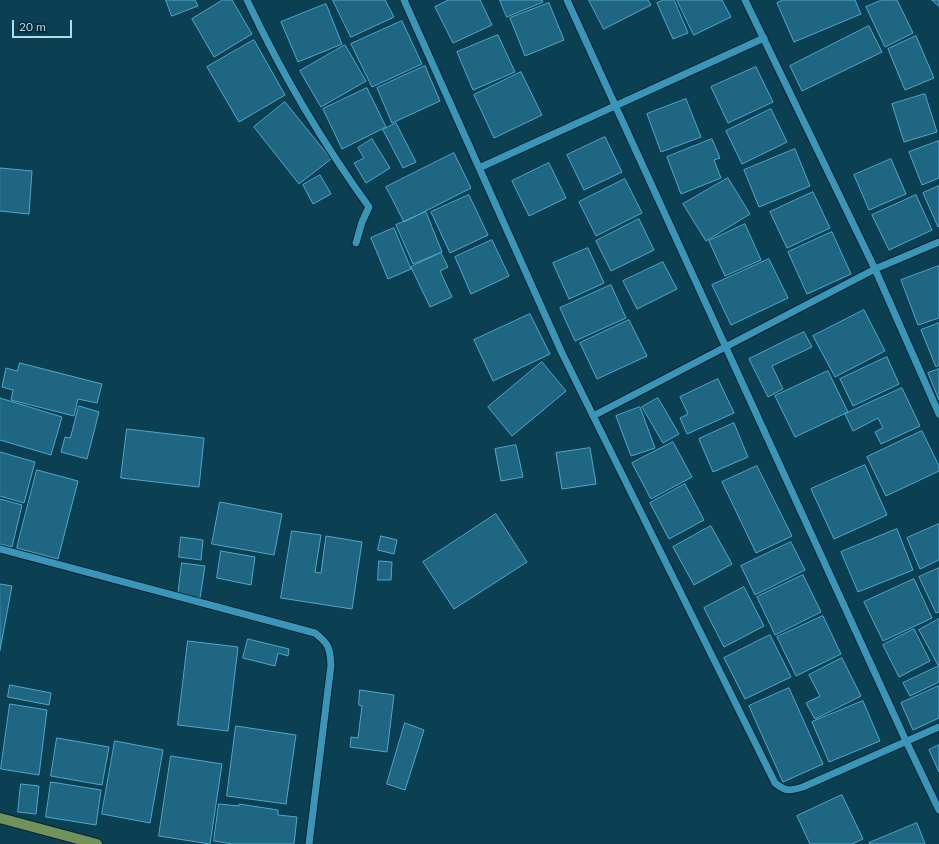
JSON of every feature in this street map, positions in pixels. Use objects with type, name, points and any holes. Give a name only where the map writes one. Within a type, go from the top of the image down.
[{"type":"main road","points":[[0,818],[97,844]]},
{"type":"street","points":[[246,0],[268,45],[319,133],[369,207],[362,222],[356,243]]},
{"type":"street","points":[[404,0],[562,353],[775,783],[782,789],[790,790],[803,787],[939,727]]},
{"type":"street","points":[[567,0],[939,810]]},
{"type":"street","points":[[745,0],[875,269],[939,414]]},
{"type":"street","points":[[479,168],[764,38]]},
{"type":"street","points":[[593,416],[875,269],[939,242]]},
{"type":"street","points":[[0,549],[315,633],[324,640],[330,651],[331,665],[309,844]]},
{"type":"building","points":[[166,0],[195,0],[198,6],[172,16]]},
{"type":"building","points":[[223,0],[232,0],[252,34],[214,57],[192,19]]},
{"type":"building","points":[[333,0],[385,0],[394,17],[351,37]]},
{"type":"building","points":[[449,0],[480,0],[492,25],[453,43],[435,7]]},
{"type":"building","points":[[500,0],[542,0],[543,2],[507,17]]},
{"type":"building","points":[[589,0],[648,0],[651,5],[604,29]]},
{"type":"building","points":[[664,0],[674,0],[688,33],[673,39],[657,3]]},
{"type":"building","points":[[677,0],[722,0],[731,17],[694,35]]},
{"type":"building","points":[[783,0],[855,0],[861,14],[794,42],[777,3]]},
{"type":"building","points":[[882,0],[897,0],[913,33],[885,47],[866,7]]},
{"type":"building","points":[[932,0],[939,0],[939,6]]},
{"type":"building","points":[[549,3],[564,40],[525,56],[510,18]]},
{"type":"building","points":[[326,4],[342,44],[298,62],[281,22]]},
{"type":"building","points":[[402,21],[422,64],[372,87],[351,44]]},
{"type":"building","points":[[869,26],[882,52],[802,91],[790,66]]},
{"type":"building","points":[[498,35],[515,72],[473,90],[457,52]]},
{"type":"building","points":[[916,36],[934,78],[905,90],[888,49]]},
{"type":"building","points":[[254,40],[285,95],[239,122],[207,67]]},
{"type":"building","points":[[345,45],[366,81],[321,107],[300,71]]},
{"type":"building","points":[[425,66],[440,101],[392,123],[377,88]]},
{"type":"building","points":[[756,67],[773,102],[728,123],[711,87]]},
{"type":"building","points":[[521,72],[542,115],[494,138],[474,95]]},
{"type":"building","points":[[367,88],[386,127],[342,149],[323,109]]},
{"type":"building","points":[[925,94],[937,132],[904,142],[892,104]]},
{"type":"building","points":[[686,99],[701,137],[661,152],[647,114]]},
{"type":"building","points":[[285,102],[331,159],[299,184],[254,127]]},
{"type":"building","points":[[771,109],[787,142],[742,164],[726,131]]},
{"type":"building","points":[[396,123],[416,162],[403,168],[383,130]]},
{"type":"building","points":[[605,137],[622,172],[584,190],[567,155]]},
{"type":"building","points":[[372,139],[390,168],[366,183],[354,163],[364,158],[358,148]]},
{"type":"building","points":[[712,139],[720,158],[714,160],[721,178],[681,194],[667,157]]},
{"type":"building","points":[[939,141],[939,178],[922,185],[909,152]]},
{"type":"building","points":[[795,149],[810,186],[759,207],[744,170]]},
{"type":"building","points":[[454,153],[471,188],[404,222],[386,187]]},
{"type":"building","points":[[891,159],[906,194],[869,210],[854,175]]},
{"type":"building","points":[[549,163],[566,198],[529,216],[512,181]]},
{"type":"building","points":[[0,168],[32,171],[29,214],[0,211]]},
{"type":"building","points":[[320,175],[331,194],[313,204],[303,185]]},
{"type":"building","points":[[728,178],[750,214],[706,241],[683,204]]},
{"type":"building","points":[[625,179],[642,213],[596,236],[579,202]]},
{"type":"building","points":[[939,186],[939,226],[938,227],[923,193]]},
{"type":"building","points":[[813,192],[830,228],[787,248],[770,212]]},
{"type":"building","points":[[469,195],[488,235],[450,253],[431,212]]},
{"type":"building","points":[[916,195],[932,230],[889,250],[872,215]]},
{"type":"building","points":[[426,212],[442,252],[413,264],[396,225]]},
{"type":"building","points":[[639,219],[654,250],[611,271],[596,241]]},
{"type":"building","points":[[745,224],[761,260],[725,276],[709,241]]},
{"type":"building","points":[[394,228],[411,269],[388,279],[371,238]]},
{"type":"building","points":[[832,232],[851,274],[807,294],[788,252]]},
{"type":"building","points":[[492,240],[509,276],[471,294],[455,257]]},
{"type":"building","points":[[588,248],[604,283],[569,299],[553,263]]},
{"type":"building","points":[[441,253],[448,267],[440,271],[452,297],[430,307],[411,267]]},
{"type":"building","points":[[769,259],[788,298],[731,325],[712,285]]},
{"type":"building","points":[[663,262],[677,289],[637,309],[623,281]]},
{"type":"building","points":[[939,266],[939,318],[918,325],[901,280]]},
{"type":"building","points":[[611,285],[626,318],[575,341],[560,308]]},
{"type":"building","points":[[864,310],[885,351],[835,377],[813,336]]},
{"type":"building","points":[[530,314],[550,354],[493,381],[474,340]]},
{"type":"building","points":[[629,320],[647,356],[597,379],[580,343]]},
{"type":"building","points":[[939,323],[939,365],[936,367],[921,330]]},
{"type":"building","points":[[804,332],[812,347],[772,366],[783,389],[768,397],[749,359]]},
{"type":"building","points":[[887,357],[899,384],[853,406],[840,379]]},
{"type":"building","points":[[542,362],[566,391],[512,436],[488,407]]},
{"type":"building","points":[[20,363],[102,384],[97,403],[78,399],[74,416],[11,400],[13,390],[2,387],[6,368],[17,371]]},
{"type":"building","points":[[939,369],[939,400],[928,373]]},
{"type":"building","points":[[828,371],[848,412],[795,437],[775,396]]},
{"type":"building","points":[[718,379],[734,413],[687,434],[680,418],[688,414],[680,397]]},
{"type":"building","points":[[902,388],[920,426],[881,444],[875,432],[883,428],[878,418],[853,431],[845,414]]},
{"type":"building","points":[[0,398],[62,417],[51,455],[0,440]]},
{"type":"building","points":[[658,398],[679,434],[663,443],[642,407]]},
{"type":"building","points":[[79,406],[99,412],[87,459],[61,452],[65,437],[70,438]]},
{"type":"building","points":[[640,407],[655,448],[631,456],[616,416]]},
{"type":"building","points":[[734,423],[748,457],[713,472],[699,439]]},
{"type":"building","points":[[127,429],[204,438],[199,487],[121,478]]},
{"type":"building","points":[[922,431],[939,466],[939,471],[886,496],[867,457]]},
{"type":"building","points":[[673,442],[692,477],[651,499],[632,463]]},
{"type":"building","points":[[516,445],[523,477],[501,481],[495,449]]},
{"type":"building","points":[[590,448],[596,484],[562,489],[556,453]]},
{"type":"building","points":[[0,452],[35,462],[24,503],[0,496]]},
{"type":"building","points":[[865,465],[887,515],[834,539],[811,489]]},
{"type":"building","points":[[757,466],[792,536],[756,553],[722,482]]},
{"type":"building","points":[[37,470],[78,481],[58,559],[17,548]]},
{"type":"building","points":[[685,484],[704,520],[669,539],[650,503]]},
{"type":"building","points":[[0,499],[22,505],[12,547],[0,544]]},
{"type":"building","points":[[220,502],[282,514],[274,555],[212,544]]},
{"type":"building","points":[[496,514],[527,562],[454,609],[423,562]]},
{"type":"building","points":[[939,524],[939,560],[920,569],[907,538]]},
{"type":"building","points":[[711,526],[732,564],[694,585],[673,547]]},
{"type":"building","points":[[897,529],[913,570],[858,592],[841,552]]},
{"type":"building","points":[[292,531],[321,535],[315,572],[321,573],[326,536],[362,542],[352,609],[281,598]]},
{"type":"building","points":[[381,536],[397,540],[394,554],[378,550]]},
{"type":"building","points":[[181,537],[203,540],[201,560],[179,557]]},
{"type":"building","points":[[791,542],[805,570],[755,595],[741,566]]},
{"type":"building","points":[[221,551],[255,557],[251,585],[217,578]]},
{"type":"building","points":[[379,561],[392,562],[391,580],[378,580]]},
{"type":"building","points":[[182,563],[205,566],[200,598],[178,596]]},
{"type":"building","points":[[939,568],[939,612],[936,613],[919,577]]},
{"type":"building","points":[[803,575],[821,612],[775,635],[757,597]]},
{"type":"building","points":[[914,579],[932,618],[883,641],[864,602]]},
{"type":"building","points":[[0,584],[12,586],[0,650]]},
{"type":"building","points":[[744,587],[764,626],[724,647],[704,608]]},
{"type":"building","points":[[823,616],[841,654],[796,676],[777,637]]},
{"type":"building","points":[[939,619],[939,664],[938,665],[919,630]]},
{"type":"building","points":[[914,629],[930,661],[899,677],[883,645]]},
{"type":"building","points":[[770,635],[791,677],[745,699],[724,658]]},
{"type":"building","points":[[248,639],[289,649],[288,656],[278,653],[275,666],[243,658]]},
{"type":"building","points":[[188,641],[238,647],[228,731],[178,725]]},
{"type":"building","points":[[842,658],[861,696],[815,719],[806,703],[820,696],[809,675]]},
{"type":"building","points":[[939,666],[939,682],[910,696],[903,683]]},
{"type":"building","points":[[10,685],[51,693],[49,705],[8,697]]},
{"type":"building","points":[[939,686],[939,718],[913,730],[901,703]]},
{"type":"building","points":[[789,688],[823,764],[783,782],[749,706]]},
{"type":"building","points":[[360,690],[394,695],[387,752],[350,747],[351,737],[358,738],[362,706],[359,705]]},
{"type":"building","points":[[863,701],[880,741],[829,762],[812,722]]},
{"type":"building","points":[[10,704],[47,710],[39,775],[1,769]]},
{"type":"building","points":[[405,723],[424,730],[405,790],[387,784]]},
{"type":"building","points":[[236,726],[296,735],[286,804],[227,796]]},
{"type":"building","points":[[57,738],[109,747],[102,785],[51,776]]},
{"type":"building","points":[[115,741],[163,750],[150,823],[102,814]]},
{"type":"building","points":[[939,745],[939,772],[929,750]]},
{"type":"building","points":[[171,756],[222,764],[210,844],[159,836]]},
{"type":"building","points":[[51,782],[101,790],[96,825],[46,817]]},
{"type":"building","points":[[21,784],[39,786],[36,814],[18,812]]},
{"type":"building","points":[[842,795],[863,839],[852,844],[810,844],[797,816]]},
{"type":"building","points":[[219,804],[239,806],[239,804],[278,810],[278,815],[297,817],[294,844],[233,844],[214,841]]},
{"type":"building","points":[[917,823],[925,844],[869,843]]}]
